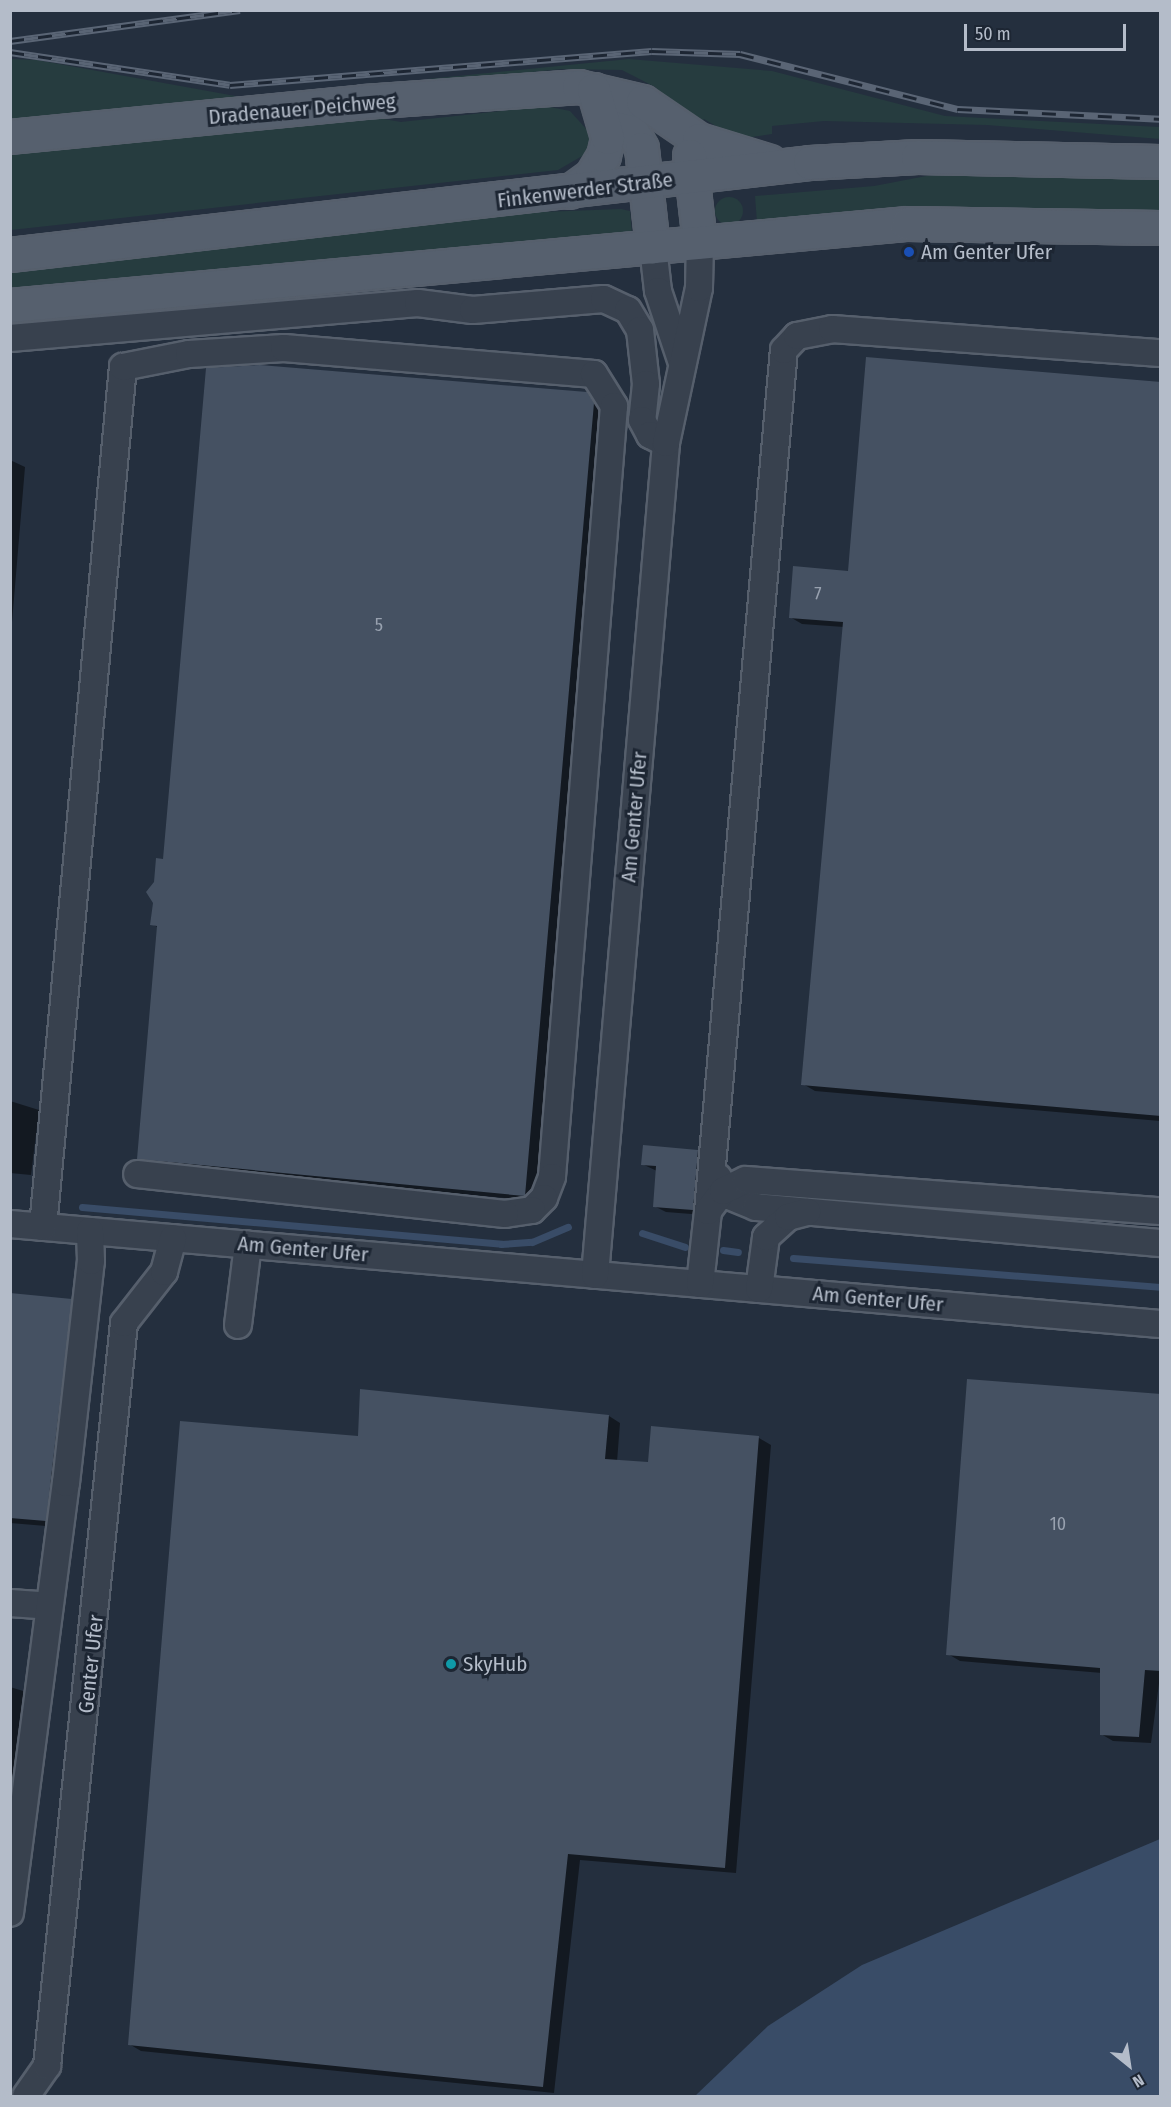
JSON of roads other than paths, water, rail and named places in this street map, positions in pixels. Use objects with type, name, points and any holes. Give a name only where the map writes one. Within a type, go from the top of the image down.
[{"type":"main road","name":"Dradenauer Deichweg","points":[[10,137],[364,102],[594,89],[643,102],[677,127],[720,148],[786,166]]},
{"type":"main road","points":[[594,89],[635,132],[649,182],[654,247]]},
{"type":"main road","points":[[570,192],[592,176],[604,156],[608,138],[594,89]]},
{"type":"main road","points":[[677,127],[695,176],[700,242]]},
{"type":"main road","name":"Finkenwerder Straße","points":[[10,255],[786,166],[918,156],[1161,162]]},
{"type":"main road","points":[[10,306],[908,224],[1161,228]]},
{"type":"street","name":"Am Genter Ufer","points":[[595,1275],[666,443],[681,361],[699,288],[700,242]]},
{"type":"street","name":"Am Genter Ufer","points":[[654,247],[658,291],[681,361]]},
{"type":"street","points":[[10,338],[418,303],[473,310],[604,299],[628,310],[640,330],[646,384],[642,420],[650,435],[666,443]]},
{"type":"street","points":[[700,1284],[716,1201],[711,1150],[789,342],[832,329],[1161,353]]},
{"type":"street","points":[[43,1227],[123,367],[189,354],[284,348],[594,374],[614,406],[552,1177],[544,1198],[532,1210],[505,1214],[137,1174]]},
{"type":"street","points":[[716,1201],[762,1178],[1161,1211]]},
{"type":"street","points":[[716,1201],[756,1207],[1161,1243]]},
{"type":"street","points":[[759,1289],[766,1237],[788,1217],[813,1211]]},
{"type":"street","name":"Am Genter Ufer","points":[[10,1224],[1161,1324]]},
{"type":"street","points":[[10,1913],[90,1273],[90,1231]]},
{"type":"street","name":"Genter Ufer","points":[[27,2097],[47,2066],[124,1323],[164,1272],[172,1238]]},
{"type":"street","points":[[238,1325],[248,1245]]},
{"type":"street","points":[[10,1603],[49,1606]]},
{"type":"water","points":[[1160,1839],[1160,2096],[695,2096],[768,2026],[862,1965]]},
{"type":"waterway","points":[[82,1207],[501,1244],[532,1242],[568,1227]]},
{"type":"waterway","points":[[642,1233],[685,1247]]},
{"type":"waterway","points":[[723,1250],[738,1252]]},
{"type":"waterway","points":[[793,1258],[1160,1287]]},
{"type":"railway","points":[[10,41],[240,10]]},
{"type":"railway","points":[[10,52],[230,85],[652,51],[740,54],[958,109],[1160,119]]},
{"type":"place","name":"Am Genter Ufer","points":[[909,252]]},
{"type":"place","name":"SkyHub","points":[[451,1664]]}]
